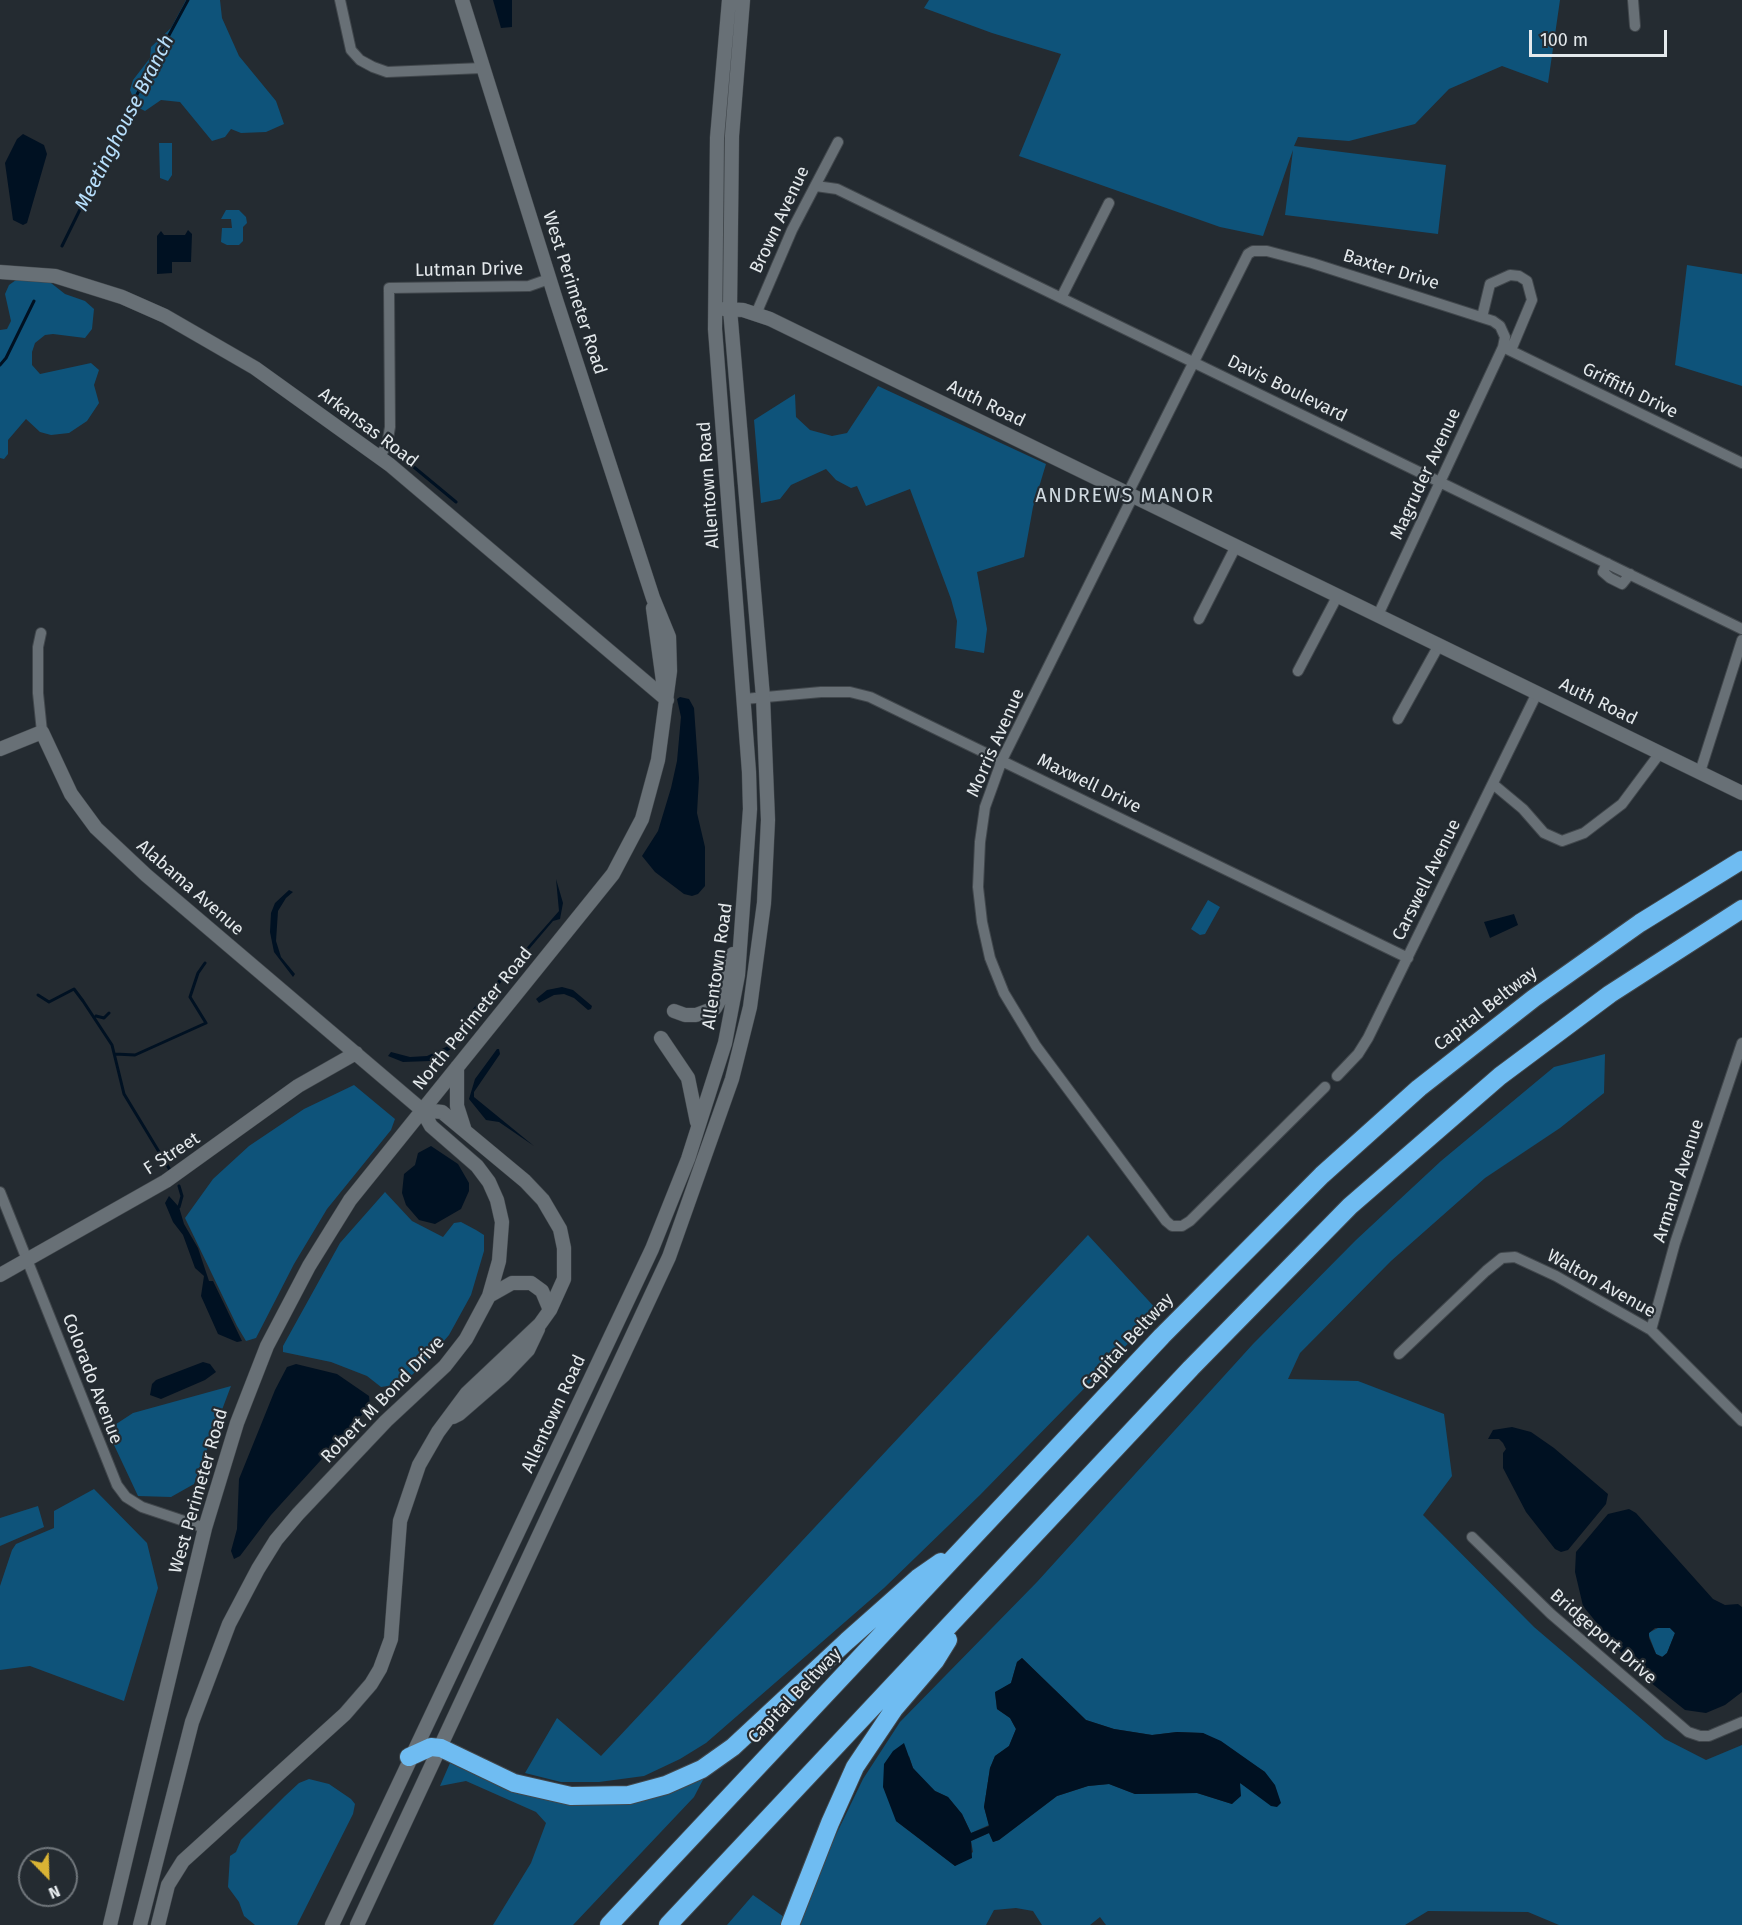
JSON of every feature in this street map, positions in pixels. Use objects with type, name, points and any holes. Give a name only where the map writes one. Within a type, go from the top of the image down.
[{"type":"highway","name":"Capital Beltway","points":[[609,1925],[1218,1277],[1292,1204],[1379,1123],[1474,1043],[1577,966],[1742,860]]},
{"type":"highway","points":[[668,1925],[1246,1310],[1396,1163],[1500,1076],[1558,1032],[1663,958],[1742,909]]},
{"type":"highway","points":[[409,1756],[431,1747],[441,1748],[514,1783],[571,1796],[629,1795],[678,1780],[713,1762],[733,1747],[918,1578],[976,1536]]},
{"type":"highway","points":[[790,1925],[830,1822],[855,1767],[894,1709],[935,1661],[970,1604]]},
{"type":"street","points":[[340,0],[351,50],[360,60],[373,67],[387,72],[482,68]]},
{"type":"street","name":"West Perimeter Road","points":[[462,0],[549,279],[653,597],[652,613],[667,700],[650,795],[632,842],[613,874],[552,951]]},
{"type":"street","name":"Allentown Road","points":[[332,1925],[409,1756],[483,1608],[652,1249],[698,1128],[725,1043],[738,975],[745,899],[750,790],[725,476],[715,309],[717,128],[729,0]]},
{"type":"street","name":"Allentown Road","points":[[357,1925],[669,1257],[732,1079],[750,1007],[764,903],[768,820],[763,697],[730,309],[732,147],[736,64],[743,0]]},
{"type":"street","points":[[1633,0],[1635,26]]},
{"type":"street","name":"Brown Avenue","points":[[756,314],[782,251],[838,142]]},
{"type":"street","name":"Davis Boulevard","points":[[816,186],[837,189],[1607,563],[1603,572],[1622,584],[1630,574],[1742,628]]},
{"type":"street","points":[[1061,298],[1109,203]]},
{"type":"street","name":"Baxter Drive","points":[[1248,254],[1267,251],[1312,263],[1482,317],[1500,326],[1507,348]]},
{"type":"street","name":"Morris Avenue","points":[[1248,254],[1002,760],[985,807],[978,864],[982,922],[997,977],[1017,1016],[1047,1062],[1166,1221],[1177,1227],[1190,1221],[1325,1087]]},
{"type":"street","name":"Arkansas Road","points":[[0,272],[55,276],[143,305],[255,368],[379,457],[667,700]]},
{"type":"street","name":"Magruder Avenue","points":[[1378,615],[1440,482],[1532,300],[1527,281],[1519,276],[1510,275],[1490,284],[1482,317]]},
{"type":"street","name":"Lutman Drive","points":[[379,457],[387,445],[390,427],[389,288],[529,286],[549,279]]},
{"type":"street","name":"Auth Road","points":[[715,309],[730,309],[756,314],[1131,494],[1742,793]]},
{"type":"street","name":"Griffith Drive","points":[[1507,348],[1742,463]]},
{"type":"street","points":[[1199,620],[1236,546]]},
{"type":"street","points":[[1298,671],[1338,596]]},
{"type":"street","name":"Alabama Avenue","points":[[41,633],[38,647],[38,693],[42,732],[71,794],[89,820],[113,846],[422,1110]]},
{"type":"street","points":[[1700,772],[1742,640]]},
{"type":"street","points":[[1398,719],[1439,645]]},
{"type":"street","name":"Maxwell Drive","points":[[744,699],[821,692],[861,694],[1002,760],[1408,958]]},
{"type":"street","name":"Carswell Avenue","points":[[1337,1076],[1362,1050],[1537,693]]},
{"type":"street","points":[[0,749],[42,732]]},
{"type":"street","points":[[1493,784],[1524,808],[1544,833],[1555,840],[1562,841],[1584,833],[1622,804],[1660,753]]},
{"type":"street","points":[[674,1011],[685,1015],[705,1014],[721,1002],[745,899]]},
{"type":"street","name":"North Perimeter Road","points":[[422,1110],[552,951]]},
{"type":"street","points":[[661,1038],[688,1078],[698,1128]]},
{"type":"street","name":"Armand Avenue","points":[[1651,1330],[1675,1243],[1742,1043]]},
{"type":"street","name":"F Street","points":[[0,1275],[166,1181],[298,1086],[356,1053]]},
{"type":"street","points":[[456,1067],[457,1106],[465,1131]]},
{"type":"street","points":[[158,1925],[168,1885],[183,1861],[345,1714],[362,1696],[380,1669],[393,1628],[396,1550],[404,1507],[419,1465],[448,1418],[473,1386],[540,1324],[550,1311],[564,1279],[564,1248],[555,1218],[525,1181],[441,1112],[422,1110]]},
{"type":"street","name":"West Perimeter Road","points":[[110,1925],[205,1528],[222,1467],[249,1390],[287,1307],[309,1266],[350,1200],[422,1110]]},
{"type":"street","name":"Robert M Bond Drive","points":[[140,1925],[192,1722],[229,1624],[258,1569],[276,1540],[298,1514],[386,1421],[457,1352],[489,1296],[501,1242],[502,1222],[497,1200],[477,1166],[431,1126],[422,1110]]},
{"type":"street","name":"Colorado Avenue","points":[[0,1192],[117,1485],[126,1497],[142,1507],[205,1528]]},
{"type":"street","name":"Walton Avenue","points":[[1399,1354],[1486,1271],[1502,1258],[1515,1257],[1651,1330],[1742,1421]]},
{"type":"street","points":[[489,1296],[512,1283],[531,1283],[542,1291],[550,1311]]},
{"type":"street","name":"Bridgeport Drive","points":[[1472,1537],[1551,1614],[1688,1732],[1700,1736],[1725,1731],[1742,1722]]},
{"type":"shaded area","points":[[186,0],[220,0],[222,18],[239,56],[276,101],[284,124],[266,132],[241,133],[231,129],[225,137],[212,141],[180,102],[161,100],[145,111],[137,107],[130,90],[133,80],[150,58],[151,47],[171,28]]},
{"type":"shaded area","points":[[493,0],[512,0],[512,27],[501,28]]},
{"type":"shaded area","points":[[929,0],[1560,0],[1548,83],[1502,66],[1449,89],[1415,124],[1349,141],[1298,137],[1294,146],[1446,165],[1438,234],[1285,215],[1293,150],[1263,236],[1220,227],[1019,156],[1061,54],[992,33],[924,8]]},
{"type":"shaded area","points":[[23,134],[44,145],[47,154],[27,223],[23,225],[13,220],[5,163],[17,139]]},
{"type":"shaded area","points":[[159,143],[172,143],[172,175],[168,181],[160,178]]},
{"type":"shaded area","points":[[226,210],[239,210],[246,217],[243,241],[239,245],[227,245],[221,242],[222,228],[232,228],[231,219],[221,219]]},
{"type":"shaded area","points":[[188,230],[192,234],[191,262],[172,262],[172,273],[157,274],[157,236],[161,231],[164,235],[185,235]]},
{"type":"shaded area","points":[[1687,265],[1742,274],[1742,386],[1675,365]]},
{"type":"shaded area","points":[[31,279],[51,283],[65,294],[85,301],[94,309],[92,329],[85,338],[45,335],[35,343],[32,365],[40,374],[91,363],[99,370],[94,385],[99,403],[87,421],[69,433],[51,435],[40,432],[26,419],[8,440],[8,454],[4,459],[0,458],[0,330],[7,329],[11,321],[5,294],[9,285],[16,280]]},
{"type":"shaded area","points":[[878,386],[1046,464],[1033,507],[1024,557],[977,572],[987,629],[984,653],[955,648],[957,621],[951,599],[910,489],[866,506],[857,486],[851,488],[836,480],[826,469],[791,485],[780,499],[761,503],[754,420],[795,394],[796,417],[810,430],[832,436],[847,433]]},
{"type":"shaded area","points":[[680,697],[689,699],[694,708],[699,778],[697,813],[705,847],[705,886],[698,894],[692,896],[684,894],[655,872],[642,856],[658,831],[671,788],[677,761],[681,717],[677,699]]},
{"type":"shaded area","points":[[556,879],[563,903],[560,919],[553,921],[473,1015],[471,1011],[559,911]]},
{"type":"shaded area","points":[[289,890],[293,892],[278,911],[276,941],[281,957],[295,974],[293,977],[274,952],[270,932],[271,913],[275,903]]},
{"type":"shaded area","points":[[1208,900],[1220,907],[1205,934],[1200,935],[1191,929]]},
{"type":"shaded area","points":[[1514,914],[1518,925],[1490,938],[1484,922]]},
{"type":"shaded area","points":[[562,987],[573,990],[592,1006],[591,1009],[588,1010],[574,998],[564,994],[554,995],[539,1003],[536,999],[547,990]]},
{"type":"shaded area","points":[[461,1032],[464,1036],[453,1048],[430,1061],[403,1062],[388,1056],[391,1052],[410,1057],[427,1056],[446,1047]]},
{"type":"shaded area","points":[[497,1049],[500,1054],[474,1092],[474,1097],[534,1146],[499,1122],[486,1120],[469,1099],[475,1079]]},
{"type":"shaded area","points":[[1605,1054],[1604,1093],[1560,1128],[1485,1178],[1391,1261],[1300,1353],[1288,1379],[1358,1381],[1444,1414],[1452,1476],[1423,1515],[1534,1627],[1665,1739],[1706,1760],[1742,1745],[1742,1925],[1559,1925],[1528,1912],[1428,1911],[1405,1925],[1106,1925],[1100,1917],[1090,1925],[1042,1925],[1033,1911],[1016,1908],[994,1910],[986,1925],[798,1925],[830,1847],[863,1779],[900,1722],[1037,1582],[1253,1344],[1356,1240],[1441,1161],[1554,1067]],"holes":[[[1022,1658],[1086,1720],[1114,1729],[1152,1735],[1177,1732],[1203,1733],[1265,1772],[1250,1789],[1240,1783],[1232,1804],[1197,1793],[1135,1794],[1109,1784],[1088,1786],[1057,1796],[999,1840],[993,1842],[989,1833],[971,1841],[973,1852],[955,1866],[896,1821],[909,1756],[913,1768],[922,1780],[935,1791],[948,1797],[962,1814],[971,1833],[989,1825],[984,1807],[990,1768],[995,1756],[1009,1746],[1016,1729],[1010,1718],[997,1709],[995,1693],[1011,1683],[1017,1662]]]},
{"type":"shaded area","points":[[354,1085],[395,1119],[391,1130],[327,1209],[294,1264],[256,1338],[246,1341],[185,1218],[213,1179],[249,1146],[304,1109]]},
{"type":"shaded area","points":[[431,1146],[458,1164],[469,1183],[469,1191],[461,1209],[435,1224],[419,1220],[406,1205],[402,1193],[404,1174],[415,1165],[418,1153]]},
{"type":"shaded area","points":[[385,1192],[412,1221],[443,1237],[454,1223],[461,1222],[476,1230],[484,1235],[484,1251],[471,1295],[449,1335],[426,1362],[402,1384],[381,1387],[367,1376],[331,1362],[283,1352],[283,1346],[340,1243]]},
{"type":"shaded area","points":[[169,1196],[179,1207],[184,1224],[198,1248],[209,1281],[213,1281],[242,1341],[237,1342],[218,1334],[201,1296],[204,1276],[195,1268],[183,1235],[173,1222],[165,1203]]},
{"type":"shaded area","points":[[1088,1235],[1159,1312],[980,1495],[884,1588],[706,1743],[680,1759],[644,1776],[599,1782],[561,1782],[525,1773],[557,1718],[601,1756]]},
{"type":"shaded area","points":[[203,1362],[210,1364],[216,1372],[205,1380],[161,1399],[150,1395],[152,1384],[156,1380]]},
{"type":"shaded area","points":[[296,1364],[337,1374],[369,1396],[370,1406],[271,1515],[240,1556],[234,1559],[231,1551],[237,1529],[239,1479],[275,1390],[287,1367]]},
{"type":"shaded area","points":[[231,1386],[194,1484],[171,1497],[138,1496],[107,1430],[133,1413]]},
{"type":"shaded area","points":[[1512,1427],[1531,1432],[1554,1448],[1608,1494],[1606,1504],[1568,1550],[1561,1552],[1555,1549],[1526,1512],[1503,1468],[1503,1453],[1506,1449],[1503,1443],[1499,1439],[1488,1439],[1493,1430]]},
{"type":"shaded area","points":[[94,1489],[147,1543],[158,1588],[124,1701],[30,1666],[0,1670],[0,1586],[12,1550],[16,1544],[54,1528],[54,1511]]},
{"type":"shaded area","points":[[38,1506],[44,1527],[0,1546],[0,1518]]},
{"type":"shaded area","points":[[1629,1509],[1636,1513],[1713,1599],[1725,1605],[1738,1604],[1742,1607],[1742,1692],[1725,1705],[1706,1713],[1685,1710],[1635,1670],[1583,1606],[1575,1572],[1576,1552],[1608,1514]],"holes":[[[1655,1628],[1670,1628],[1675,1633],[1667,1653],[1662,1657],[1656,1654],[1649,1633]]]},
{"type":"shaded area","points":[[1660,1627],[1670,1628],[1675,1633],[1663,1657],[1656,1654],[1648,1633]]},
{"type":"shaded area","points":[[1022,1658],[1086,1720],[1114,1729],[1152,1735],[1177,1732],[1203,1733],[1221,1741],[1265,1772],[1275,1785],[1281,1803],[1277,1807],[1271,1806],[1240,1783],[1241,1796],[1232,1804],[1197,1793],[1135,1794],[1109,1784],[1088,1786],[1057,1796],[999,1840],[993,1842],[989,1833],[971,1841],[972,1858],[955,1866],[896,1821],[883,1787],[884,1764],[893,1751],[904,1743],[913,1768],[935,1791],[948,1797],[962,1814],[971,1833],[989,1826],[984,1807],[990,1768],[995,1756],[1009,1746],[1016,1729],[1010,1718],[997,1709],[995,1692],[1011,1683],[1017,1662]]},
{"type":"shaded area","points":[[450,1763],[525,1795],[561,1801],[706,1774],[694,1797],[573,1925],[493,1925],[531,1863],[546,1823],[536,1812],[466,1781],[440,1786]]},
{"type":"shaded area","points":[[309,1779],[329,1784],[351,1799],[355,1804],[353,1814],[297,1925],[255,1925],[244,1916],[239,1902],[228,1887],[230,1856],[236,1852],[241,1840],[285,1796],[299,1783]]},
{"type":"shaded area","points":[[753,1895],[784,1917],[781,1925],[727,1925]]},
{"type":"waterway","name":"Meetinghouse Branch","points":[[62,246],[134,100],[188,0]]},
{"type":"waterway","name":"Meetinghouse Branch","points":[[0,365],[6,358],[34,301]]},
{"type":"waterway","points":[[403,458],[456,502]]},
{"type":"waterway","points":[[115,1054],[135,1055],[206,1023],[190,997],[198,973],[205,963]]},
{"type":"waterway","points":[[38,995],[49,1002],[74,989],[112,1045],[124,1094],[170,1170]]},
{"type":"waterway","points":[[96,1016],[104,1018],[109,1013]]},
{"type":"waterway","points":[[179,1186],[182,1196],[179,1207]]},
{"type":"district","name":"ANDREWS MANOR","points":[[1125,496]]}]
